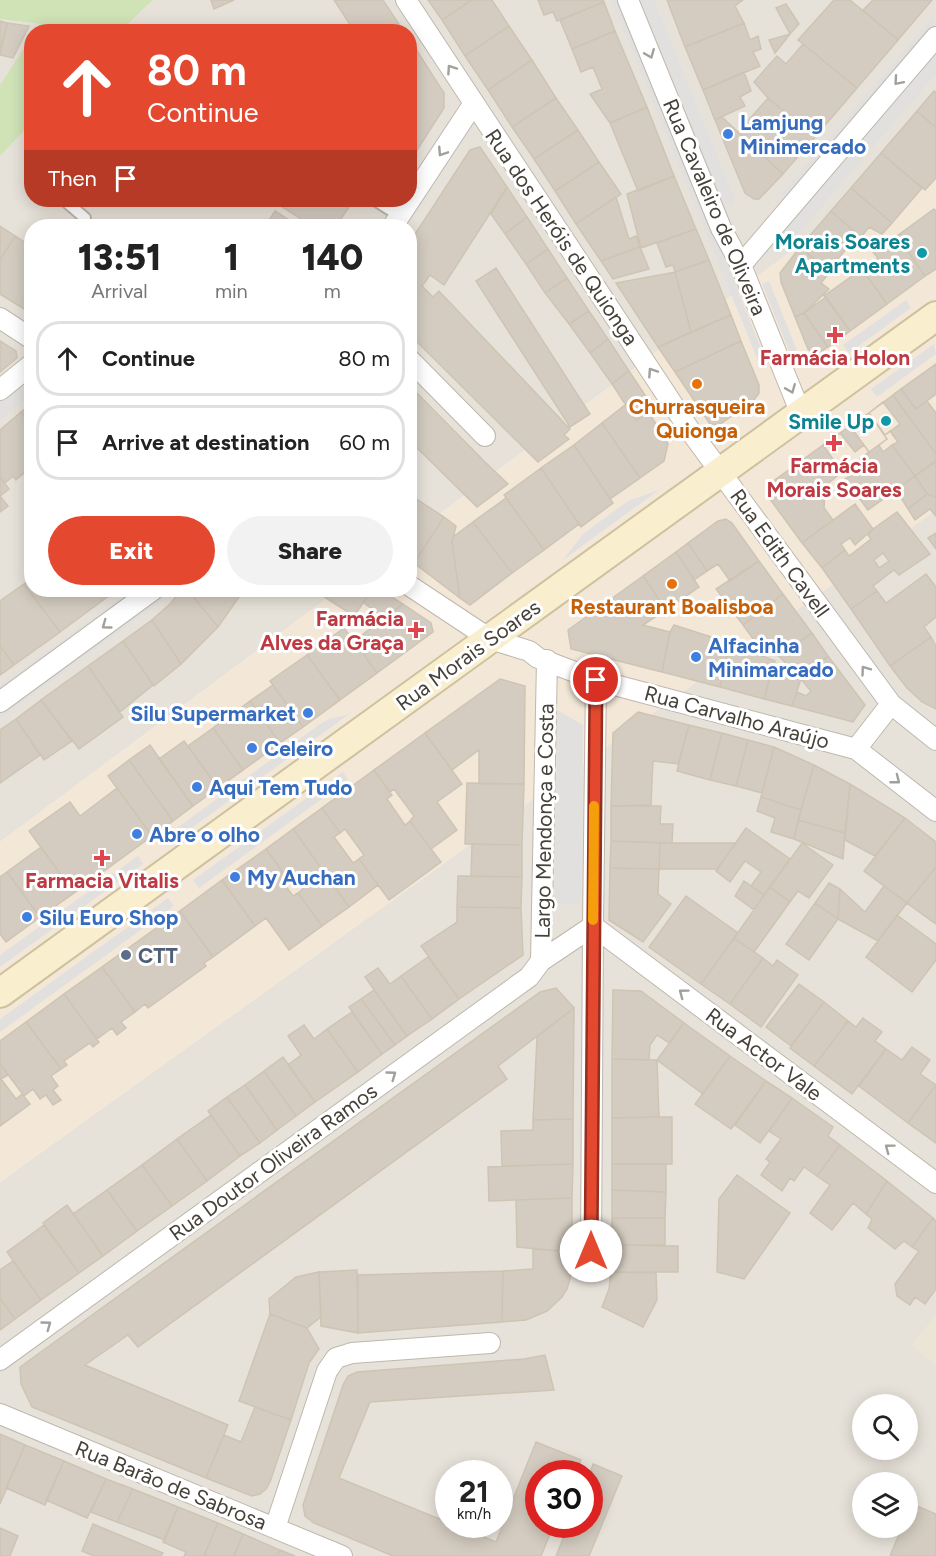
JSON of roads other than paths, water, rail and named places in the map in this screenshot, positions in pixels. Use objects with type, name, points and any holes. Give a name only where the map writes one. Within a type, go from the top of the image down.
[{"type":"main road","name":"Rua Morais Soares","points":[[0,993],[936,316]]},
{"type":"street","name":"Rua dos Heróis de Quionga","points":[[405,0],[691,432],[721,472]]},
{"type":"street","name":"Rua Cavaleiro de Oliveira","points":[[628,0],[721,228],[741,265],[801,414]]},
{"type":"street","points":[[741,265],[936,37]]},
{"type":"street","points":[[417,189],[474,103]]},
{"type":"street","points":[[0,318],[24,334]]},
{"type":"street","points":[[417,367],[485,436]]},
{"type":"street","points":[[0,390],[24,370]]},
{"type":"street","name":"Rua Edith Cavell","points":[[721,472],[891,704],[936,740]]},
{"type":"street","name":"Rua Carvalho Araújo","points":[[417,591],[490,639],[528,651],[538,658],[596,680],[856,749],[933,803]]},
{"type":"street","points":[[0,702],[143,597]]},
{"type":"street","name":"Largo Mendonça e Costa","points":[[541,961],[547,660]]},
{"type":"street","points":[[591,1251],[596,680]]},
{"type":"street","points":[[856,749],[891,704]]},
{"type":"street","name":"Largo Mendonça e Costa","points":[[541,961],[593,926]]},
{"type":"street","name":"Rua Actor Vale","points":[[593,926],[936,1183]]},
{"type":"street","name":"Rua Doutor Oliveira Ramos","points":[[0,1360],[529,976],[541,961]]},
{"type":"street","points":[[275,1528],[327,1371],[336,1358],[352,1353],[490,1343]]},
{"type":"street","name":"Rua Barão de Sabrosa","points":[[0,1414],[342,1556]]},
{"type":"lane","points":[[72,207],[85,218]]},
{"type":"lane","points":[[382,207],[394,219]]},
{"type":"place","name":"Lamjung Minimercado","points":[[728,134]]},
{"type":"place","name":"Morais Soares Apartments","points":[[922,253]]},
{"type":"place","name":"Farmácia Holon","points":[[835,335]]},
{"type":"place","name":"Churrasqueira Quionga","points":[[697,384]]},
{"type":"place","name":"Smile Up","points":[[886,421]]},
{"type":"place","name":"Farmácia Morais Soares","points":[[834,443]]},
{"type":"place","name":"Restaurant Boalisboa","points":[[672,584]]},
{"type":"place","name":"Farmácia Alves da Graça","points":[[416,630]]},
{"type":"place","name":"Alfacinha Minimarcado","points":[[696,657]]},
{"type":"place","name":"Silu Supermarket","points":[[308,713]]},
{"type":"place","name":"Celeiro","points":[[252,748]]},
{"type":"place","name":"Aqui Tem Tudo","points":[[197,787]]},
{"type":"place","name":"Abre o olho","points":[[137,834]]},
{"type":"place","name":"Farmacia Vitalis","points":[[102,858]]},
{"type":"place","name":"My Auchan","points":[[235,877]]},
{"type":"place","name":"Silu Euro Shop","points":[[27,917]]},
{"type":"place","name":"CTT","points":[[126,955]]}]
